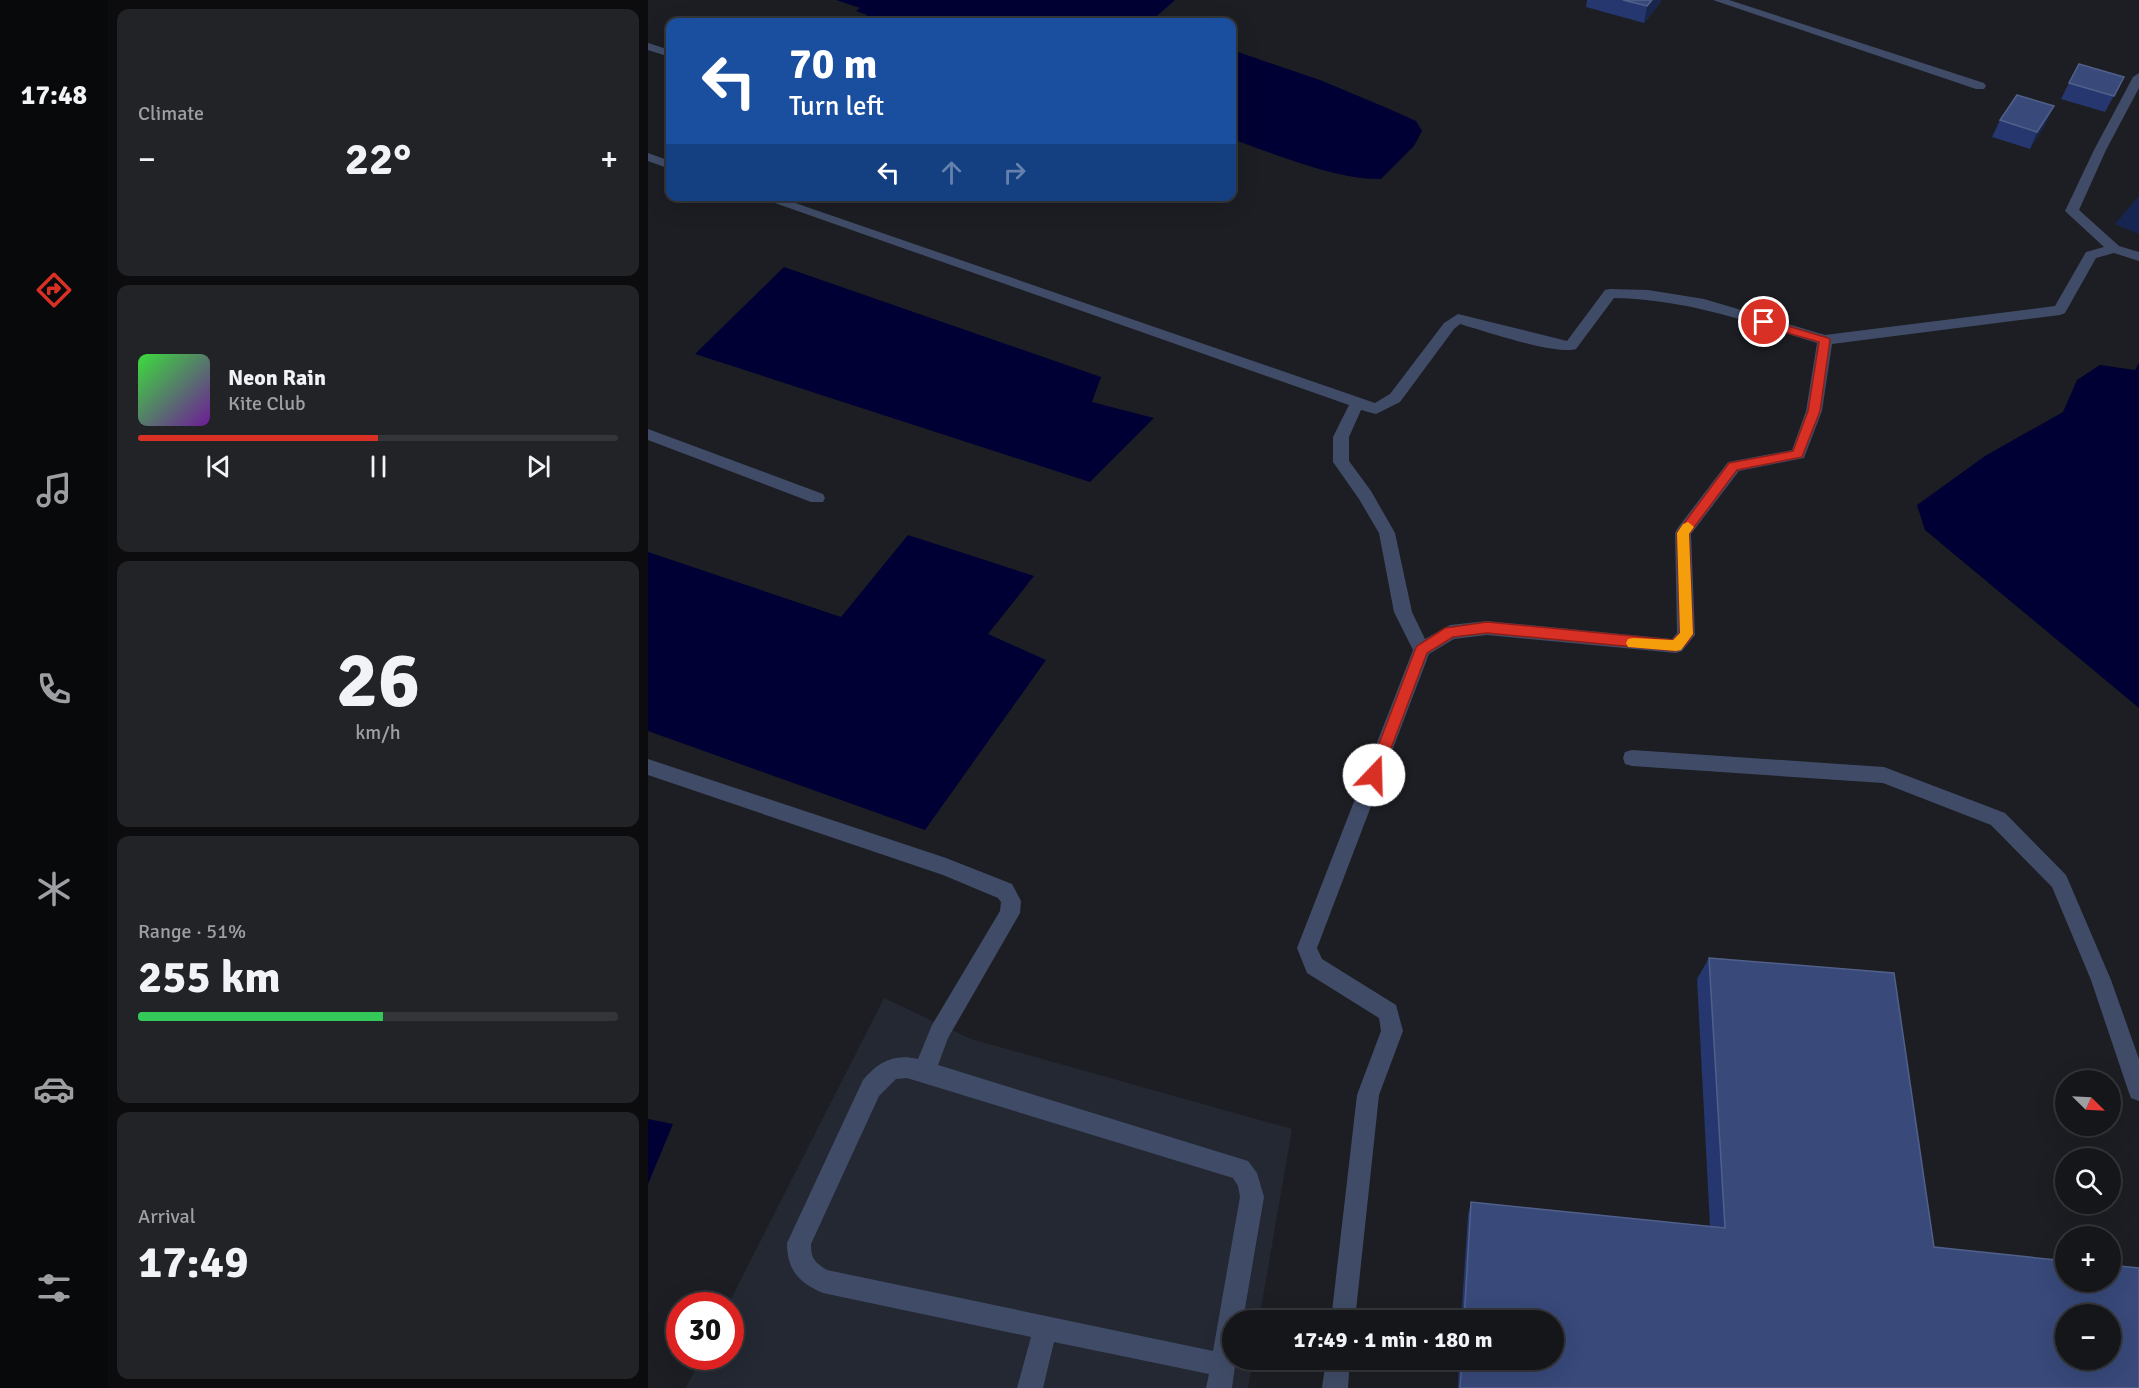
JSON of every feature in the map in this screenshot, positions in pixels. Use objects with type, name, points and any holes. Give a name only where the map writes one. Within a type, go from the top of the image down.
[{"type":"street","points":[[1718,0],[1980,86]]},
{"type":"street","points":[[648,46],[666,53]]},
{"type":"street","points":[[2139,77],[2072,211],[2114,249],[2139,257]]},
{"type":"street","points":[[648,157],[666,164]]},
{"type":"street","points":[[775,201],[1376,409],[1395,398],[1449,327],[1458,319],[1546,342],[1571,346],[1610,293],[1648,294],[1704,304],[1825,340],[2060,310],[2091,255],[2114,249]]},
{"type":"street","points":[[1344,1310],[1368,1095],[1392,1031],[1388,1012],[1314,966],[1307,948],[1422,650],[1450,632],[1487,628],[1676,646],[1686,634],[1683,533],[1734,466],[1798,454],[1814,411],[1825,340]]},
{"type":"street","points":[[1357,403],[1341,437],[1341,462],[1365,495],[1387,533],[1403,612],[1422,650]]},
{"type":"street","points":[[648,434],[817,498]]},
{"type":"street","points":[[1632,758],[1884,775],[1998,819],[2059,881],[2101,980],[2139,1090]]},
{"type":"street","points":[[648,767],[946,867],[1005,891],[1011,901],[1010,913],[940,1032],[924,1072]]},
{"type":"street","points":[[905,1066],[924,1072],[1240,1169],[1249,1180],[1252,1197],[1221,1376],[1045,1328],[823,1281],[807,1272],[799,1261],[799,1243],[871,1088],[880,1076],[896,1067],[905,1066]]},
{"type":"street","points":[[1030,1388],[1045,1328]]},
{"type":"street","points":[[1335,1388],[1337,1370]]},
{"type":"shaded area","points":[[836,0],[1175,0],[1155,18],[1012,18],[1005,16],[1002,18],[864,18],[867,15],[856,11],[860,8]]},
{"type":"shaded area","points":[[1236,51],[1320,80],[1387,108],[1416,121],[1422,131],[1414,146],[1381,179],[1325,171],[1236,140]]},
{"type":"shaded area","points":[[2139,196],[2139,234],[2115,224]]},
{"type":"shaded area","points":[[784,267],[1101,377],[1092,402],[1154,418],[1090,482],[695,354]]},
{"type":"shaded area","points":[[2139,363],[2139,708],[1925,530],[1917,505],[1985,456],[2063,412],[2077,380],[2100,365],[2135,370]]},
{"type":"shaded area","points":[[908,535],[1034,576],[988,634],[1046,660],[925,830],[648,731],[648,552],[841,617]]},
{"type":"shaded area","points":[[884,998],[971,1039],[1292,1129],[1261,1310],[1222,1310],[1222,1370],[1251,1370],[1248,1388],[686,1388],[695,1370],[744,1370],[744,1292],[735,1292]]},
{"type":"shaded area","points":[[648,1119],[673,1124],[648,1184]]},
{"type":"building","points":[[1623,0],[1652,0],[1647,6]]},
{"type":"building","points":[[2079,64],[2124,77],[2114,96],[2069,83]]},
{"type":"building","points":[[2017,95],[2054,106],[2037,132],[2000,120]]},
{"type":"building","points":[[1709,958],[1894,973],[1934,1247],[2055,1260],[2055,1292],[2121,1292],[2121,1266],[2139,1268],[2139,1388],[1460,1388],[1461,1370],[1564,1370],[1564,1310],[1465,1310],[1471,1202],[1725,1228]]},
{"type":"slow traffic","points":[[1633,643],[1676,646],[1686,634],[1683,533],[1688,527]]},
{"type":"route","points":[[1374,775],[1422,650],[1450,632],[1487,628],[1676,646],[1686,634],[1683,533],[1734,466],[1798,454],[1814,411],[1825,340],[1764,322]]}]
